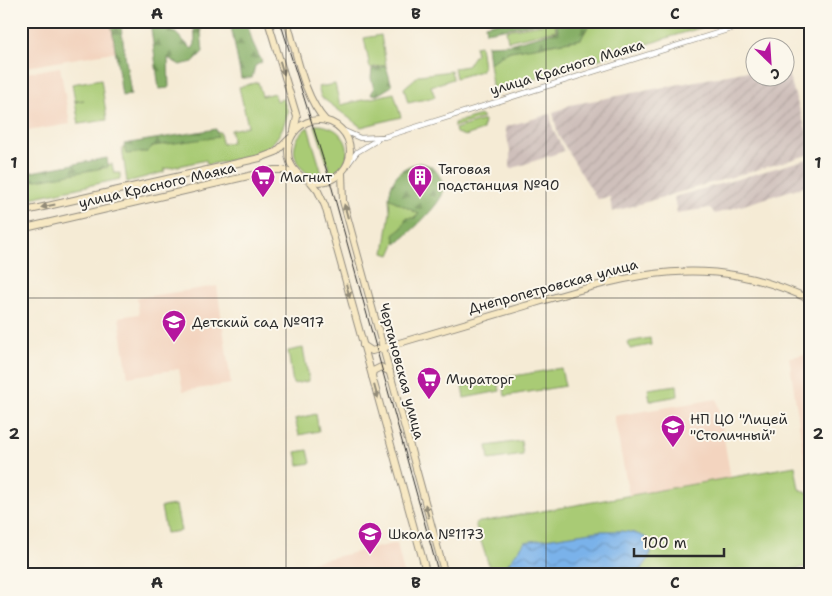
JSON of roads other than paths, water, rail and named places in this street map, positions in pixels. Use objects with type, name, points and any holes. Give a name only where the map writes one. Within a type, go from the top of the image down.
[{"type":"main road","points":[[268,21],[297,117],[294,132]]},
{"type":"main road","points":[[287,21],[311,98],[318,112],[326,121],[342,130],[350,146],[348,164],[342,173],[327,182],[310,181]]},
{"type":"main road","points":[[326,121],[309,122],[294,132],[289,138],[288,156],[293,169],[310,181],[318,191],[325,206],[427,575]]},
{"type":"main road","name":"улица Красного Маяка","points":[[21,212],[260,158],[276,152],[289,138]]},
{"type":"main road","name":"улица Красного Маяка","points":[[21,229],[127,206],[274,170],[283,170],[299,175]]},
{"type":"main road","name":"Чертановская улица","points":[[342,173],[343,201],[445,575]]},
{"type":"main road","name":"Днепропетровская улица","points":[[363,345],[372,350],[596,285],[656,272],[680,270],[736,275],[763,280],[811,300]]},
{"type":"main road","points":[[372,376],[373,371],[381,368],[390,372]]},
{"type":"street","name":"улица Красного Маяка","points":[[348,164],[357,152],[384,137],[756,21]]},
{"type":"street","name":"улица Красного Маяка","points":[[342,130],[360,138],[384,137]]},
{"type":"water","points":[[598,531],[619,531],[645,537],[651,541],[650,556],[635,575],[506,575],[506,566],[525,542]]},
{"type":"tram line","points":[[280,21],[330,181],[439,575]]},
{"type":"place","name":"Магнит","points":[[263,198]]},
{"type":"place","name":"Тяговая подстанция №90","points":[[420,198]]},
{"type":"place","name":"Детский сад №917","points":[[174,343]]},
{"type":"place","name":"Мираторг","points":[[429,400]]},
{"type":"place","name":"НП ЦО \"Лицей \"Столичный\"","points":[[673,448]]},
{"type":"place","name":"Школа №1173","points":[[370,555]]}]
